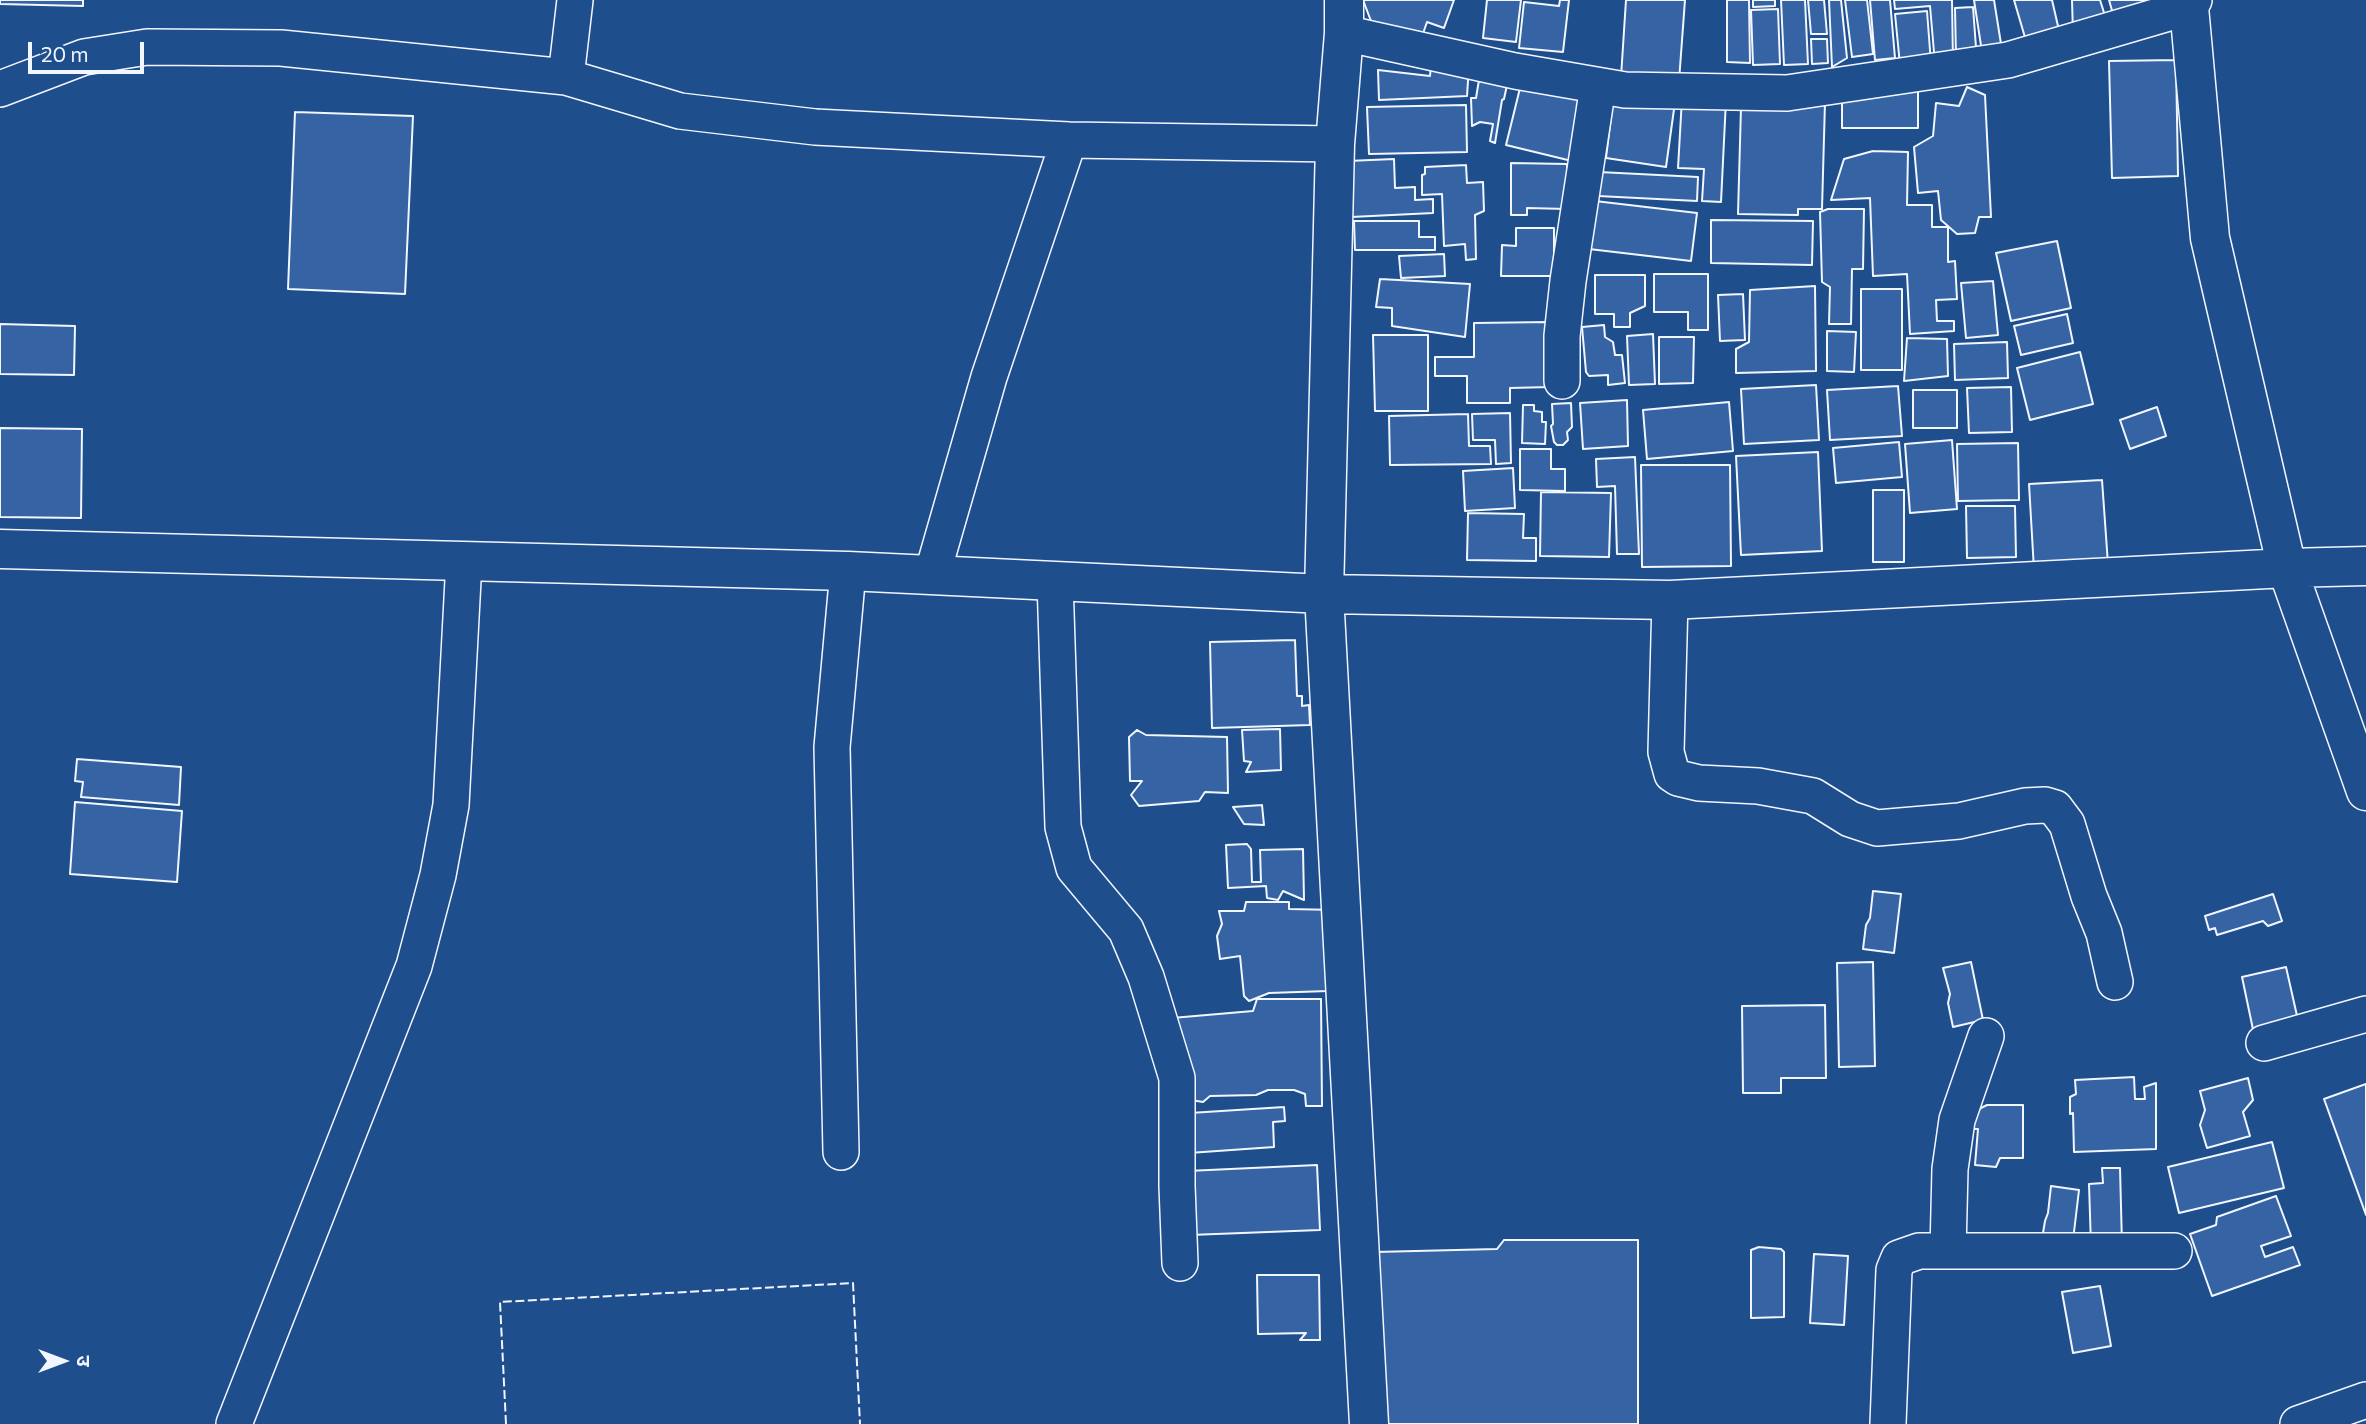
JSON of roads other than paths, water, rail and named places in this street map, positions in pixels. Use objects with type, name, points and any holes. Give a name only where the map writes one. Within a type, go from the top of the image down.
[{"type":"street","points":[[566,77],[575,0]]},
{"type":"street","points":[[1369,1424],[1324,594],[1335,144],[1344,16],[1515,71],[1598,86],[1625,90],[1787,93],[2008,60],[2189,2],[2210,239],[2287,568],[2366,791]]},
{"type":"street","points":[[0,89],[84,57],[147,47],[281,48],[566,77],[680,111],[815,127],[1069,139],[1335,144]]},
{"type":"street","points":[[1562,381],[1562,336],[1567,292],[1598,86]]},
{"type":"street","points":[[932,575],[989,377],[1069,139]]},
{"type":"street","points":[[0,549],[848,571],[1324,594],[1670,600],[2366,566]]},
{"type":"street","points":[[234,1424],[418,953],[438,875],[451,805],[464,561]]},
{"type":"street","points":[[841,1152],[832,747],[848,571]]},
{"type":"street","points":[[1055,581],[1063,827],[1074,867],[1126,930],[1146,976],[1177,1078],[1180,1263]]},
{"type":"street","points":[[1670,600],[1667,752],[1672,774],[1699,783],[1758,786],[1813,796],[1850,819],[1877,828],[1959,821],[2025,806],[2045,805],[2055,808],[2067,824],[2089,896],[2104,933],[2115,982]]},
{"type":"street","points":[[2264,1043],[2366,1014]]},
{"type":"street","points":[[1948,1251],[1950,1169],[1957,1121],[1986,1036]]},
{"type":"street","points":[[1888,1424],[1894,1270],[1899,1258],[1919,1251],[2174,1251]]},
{"type":"street","points":[[2298,1424],[2366,1400]]}]
